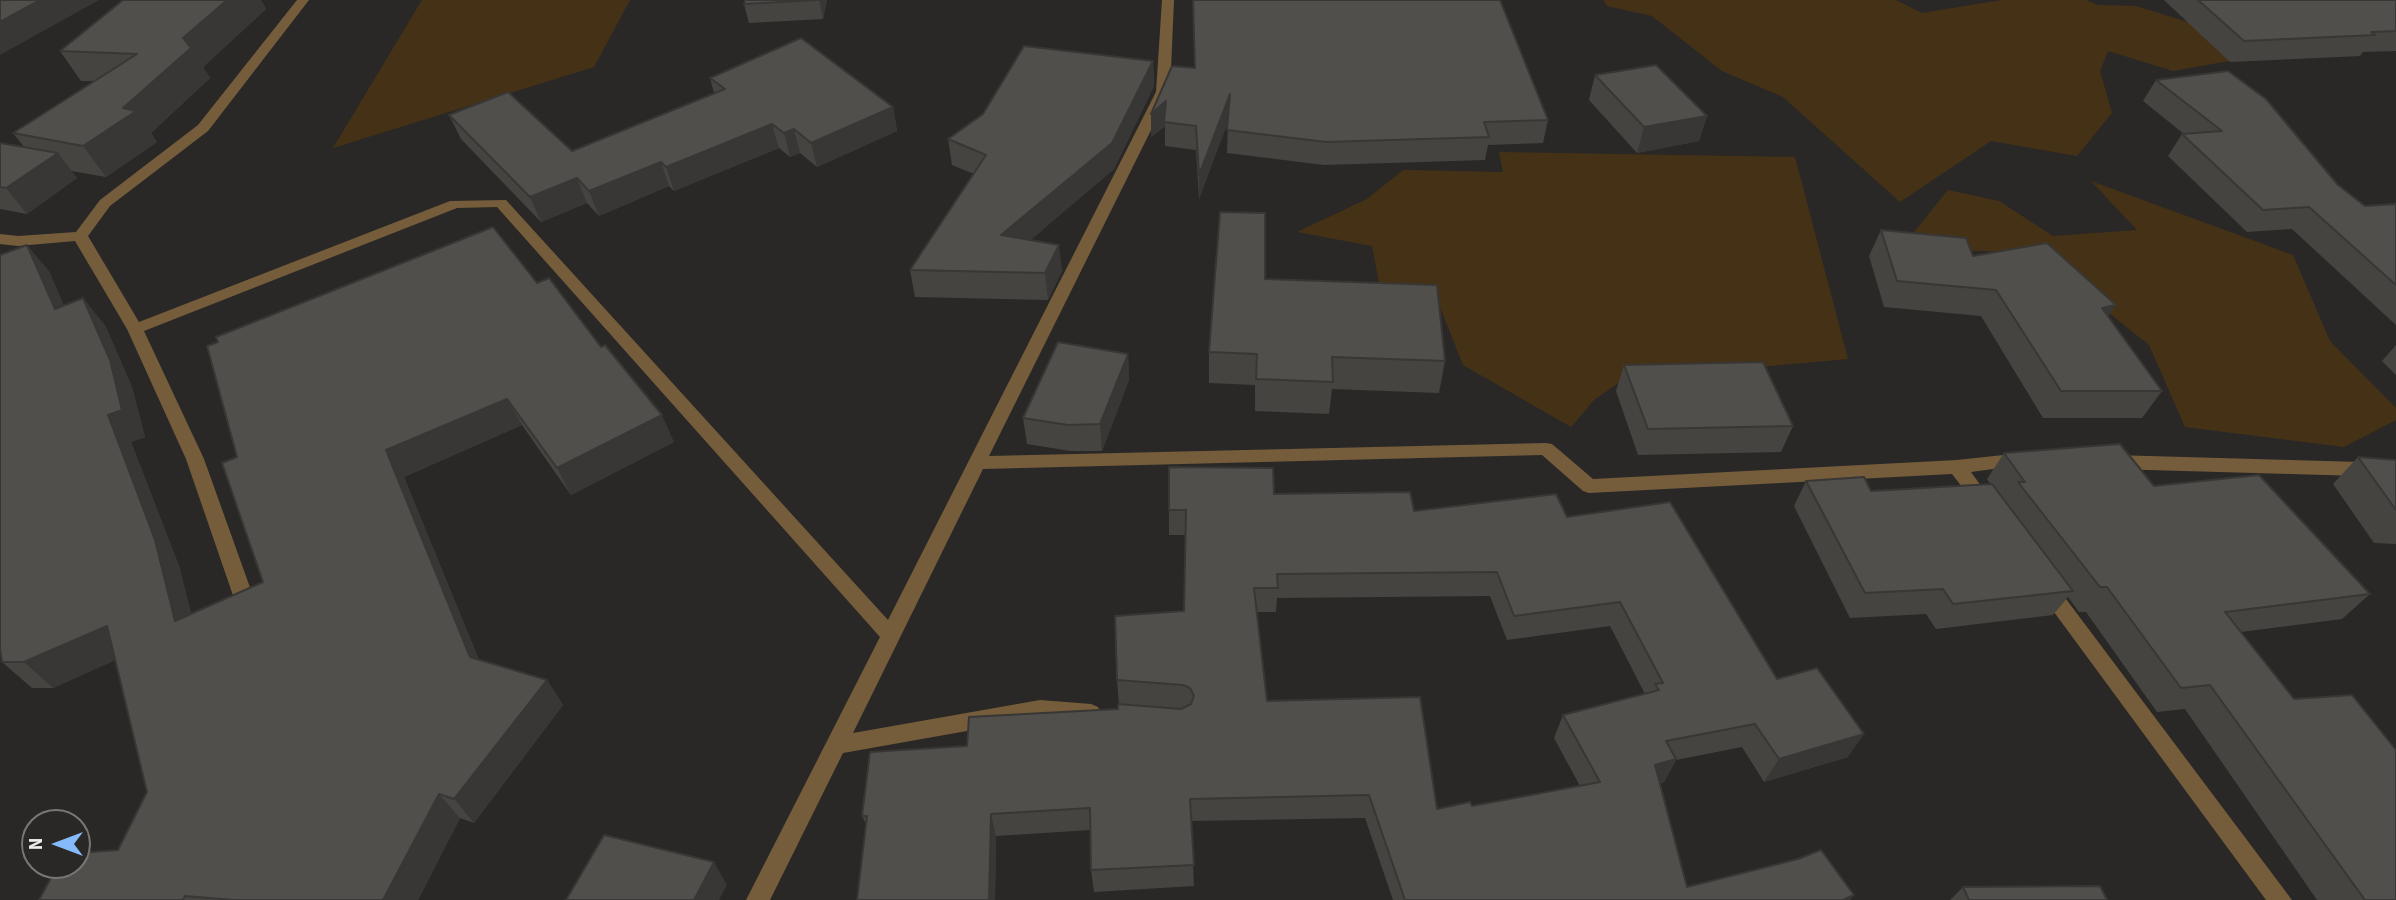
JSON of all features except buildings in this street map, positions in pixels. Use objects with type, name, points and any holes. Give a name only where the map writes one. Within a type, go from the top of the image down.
[{"type":"street","points":[[0,239],[18,242],[80,236],[106,203],[203,128],[303,0]]},
{"type":"street","points":[[758,900],[1163,92],[1168,0]]},
{"type":"street","points":[[135,329],[455,204],[501,204],[890,635]]},
{"type":"street","points":[[80,236],[135,329],[195,458],[247,607]]},
{"type":"street","points":[[977,463],[1546,449],[1589,486],[1957,467],[2034,460]]},
{"type":"street","points":[[2090,461],[2396,470]]},
{"type":"street","points":[[1957,467],[1998,523]]},
{"type":"street","points":[[2032,567],[2280,900]]},
{"type":"street","points":[[835,745],[1040,709],[1117,715]]},
{"type":"shaded area","points":[[422,0],[630,0],[594,67],[333,148]]},
{"type":"shaded area","points":[[1603,0],[1896,0],[1922,13],[2002,0],[2086,0],[2098,5],[2136,6],[2249,41],[2229,61],[2173,71],[2108,51],[2100,71],[2112,113],[2077,156],[1991,141],[1900,202],[1783,97],[1722,71],[1652,16],[1607,6]]},
{"type":"shaded area","points":[[1499,152],[1795,157],[1848,359],[1624,379],[1594,400],[1571,427],[1463,365],[1438,302],[1381,294],[1372,246],[1297,232],[1367,199],[1403,170],[1503,172]]},
{"type":"shaded area","points":[[2091,181],[2293,255],[2330,341],[2396,408],[2396,420],[2344,447],[2185,427],[2149,345],[2034,253],[1901,248],[1948,190],[1999,201],[2053,236],[2137,230]]}]
